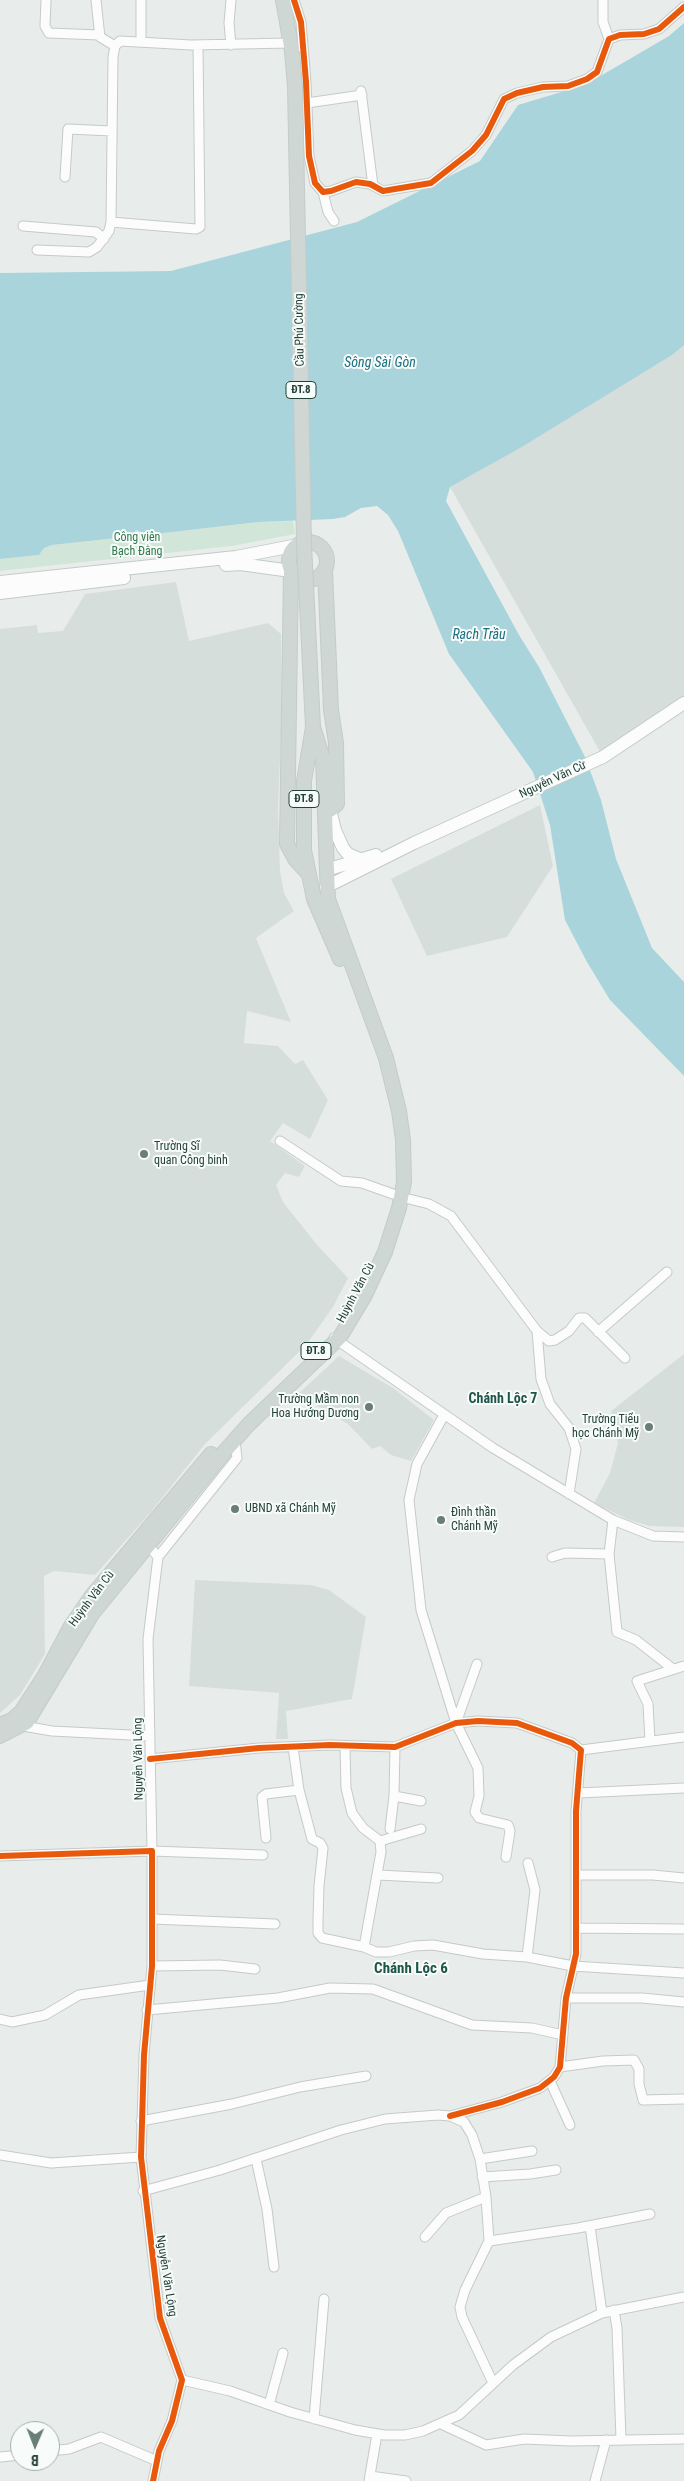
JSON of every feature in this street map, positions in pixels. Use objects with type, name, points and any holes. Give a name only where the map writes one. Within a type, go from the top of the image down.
[{"type":"main road","name":"ĐT.8","points":[[283,0],[291,48]]},
{"type":"main road","name":"Cầu Phú Cường","points":[[291,48],[295,86],[304,544],[314,727]]},
{"type":"main road","points":[[0,1736],[23,1726],[34,1712],[92,1614],[145,1541],[234,1434],[334,1338],[364,1297],[385,1252],[397,1196],[404,1182],[403,1140],[393,1080],[330,910],[326,887],[326,870],[307,872],[295,860],[287,844],[293,585],[290,555],[298,545],[310,542],[322,547],[328,558],[326,570],[337,804],[330,810]]},
{"type":"main road","points":[[293,585],[322,576],[326,570]]},
{"type":"main road","points":[[293,585],[297,592],[313,590],[319,592],[328,606]]},
{"type":"main road","name":"ĐT.8","points":[[314,727],[325,745],[329,756],[330,810],[325,825]]},
{"type":"main road","name":"ĐT.8","points":[[314,727],[323,759],[326,870]]},
{"type":"main road","name":"ĐT.8","points":[[295,860],[294,818],[297,788],[303,755],[314,727]]},
{"type":"main road","name":"ĐT.8","points":[[314,727],[304,781],[304,850],[307,872],[312,892],[379,1062],[389,1099],[395,1144],[397,1196]]},
{"type":"main road","points":[[312,892],[326,887]]},
{"type":"main road","name":"Huỳnh Văn Cù","points":[[4,1724],[16,1718],[27,1703],[81,1610],[145,1541]]},
{"type":"main road","points":[[4,1724],[23,1726]]},
{"type":"street","points":[[46,0],[45,26],[49,33],[99,35],[115,46]]},
{"type":"street","points":[[96,0],[99,35]]},
{"type":"street","points":[[141,0],[141,42]]},
{"type":"street","points":[[231,0],[229,23],[231,45]]},
{"type":"street","points":[[294,0],[300,22],[307,103],[309,156],[315,183],[323,192],[328,212],[334,221]]},
{"type":"street","points":[[323,192],[356,182],[373,186],[383,191],[431,183],[472,151],[486,135],[504,99],[517,93],[543,87],[568,86],[587,79],[597,72],[601,65],[609,39],[603,22],[603,0]]},
{"type":"street","points":[[609,39],[620,35],[644,34],[659,29],[684,7]]},
{"type":"street","points":[[37,250],[89,252],[104,239],[111,222],[115,46],[120,41],[291,48]]},
{"type":"street","points":[[111,222],[196,229],[200,227],[198,45]]},
{"type":"street","points":[[307,103],[362,93],[373,186]]},
{"type":"street","points":[[65,177],[68,128],[112,131]]},
{"type":"street","points":[[23,226],[96,232],[104,239]]},
{"type":"street","points":[[0,593],[16,586],[236,557],[298,545]]},
{"type":"street","points":[[0,582],[16,586],[240,564],[293,585]]},
{"type":"street","name":"Nguyễn Văn Cừ","points":[[326,887],[414,843],[522,796],[603,757],[684,703]]},
{"type":"street","points":[[330,810],[334,830],[343,848],[348,854],[362,860]]},
{"type":"street","name":"Nguyễn Văn Cừ","points":[[326,870],[414,843]]},
{"type":"street","points":[[280,1141],[340,1181],[362,1183],[397,1196],[429,1204],[451,1216],[537,1331],[549,1341],[555,1340],[569,1331],[579,1318],[584,1318],[625,1358]]},
{"type":"street","points":[[598,1332],[667,1272]]},
{"type":"street","points":[[537,1331],[541,1379],[550,1404],[570,1428],[576,1449],[569,1494]]},
{"type":"street","points":[[334,1338],[493,1448],[613,1520],[653,1536],[684,1537]]},
{"type":"street","points":[[444,1415],[417,1464],[409,1500],[421,1610],[456,1723],[478,1768],[479,1796],[475,1812],[479,1818],[508,1825],[510,1831],[506,1857]]},
{"type":"street","points":[[145,1541],[158,1557],[237,1458],[234,1434]]},
{"type":"street","points":[[613,1520],[609,1554],[617,1632],[636,1640],[673,1669]]},
{"type":"street","points":[[552,1557],[565,1553],[609,1554]]},
{"type":"street","name":"Nguyễn Văn Lộng","points":[[158,1557],[148,1639],[152,1966],[147,2010],[141,2158],[143,2191],[160,2318],[182,2380]]},
{"type":"street","points":[[456,1723],[477,1664]]},
{"type":"street","points":[[650,1741],[648,1704],[637,1680],[684,1666]]},
{"type":"street","points":[[150,1759],[293,1747],[395,1747],[456,1723],[478,1721],[517,1723],[572,1743],[581,1750],[684,1738]]},
{"type":"street","points":[[23,1726],[52,1731],[150,1736]]},
{"type":"street","points":[[346,1746],[346,1788],[352,1813],[363,1828],[380,1841],[381,1852],[364,1947]]},
{"type":"street","points":[[293,1747],[298,1790],[312,1839],[320,1843],[323,1848],[318,1886],[318,1933],[322,1938],[364,1947],[376,1952],[389,1952],[414,1946],[433,1945],[483,1954],[527,1957],[573,1966],[684,1973]]},
{"type":"street","points":[[390,1829],[394,1796],[395,1747]]},
{"type":"street","points":[[143,2191],[256,2159],[341,2130],[385,2119],[450,2116],[524,2095],[550,2081],[560,2067],[566,1998],[573,1966],[577,1928],[576,1812],[581,1750]]},
{"type":"street","points":[[579,1793],[684,1788]]},
{"type":"street","points":[[266,1838],[262,1797],[266,1794],[298,1790]]},
{"type":"street","points":[[394,1796],[421,1801]]},
{"type":"street","points":[[380,1841],[421,1829]]},
{"type":"street","points":[[0,1856],[152,1851],[263,1855]]},
{"type":"street","points":[[527,1957],[535,1890],[528,1863]]},
{"type":"street","points":[[577,1874],[653,1875],[684,1878]]},
{"type":"street","points":[[378,1875],[438,1878]]},
{"type":"street","points":[[152,1919],[275,1924]]},
{"type":"street","points":[[577,1928],[684,1928]]},
{"type":"street","points":[[152,1966],[220,1965],[255,1969]]},
{"type":"street","points":[[0,2019],[12,2022],[45,2015],[79,1995],[150,1985]]},
{"type":"street","points":[[147,2010],[278,1998],[330,1988],[373,1989],[472,2025],[532,2028],[563,2035]]},
{"type":"street","points":[[566,1998],[642,1998],[684,2002]]},
{"type":"street","points":[[560,2067],[603,2061],[634,2060],[639,2069],[639,2084],[643,2100],[684,2099]]},
{"type":"street","points":[[141,2121],[232,2104],[300,2087],[366,2076]]},
{"type":"street","points":[[550,2081],[570,2125]]},
{"type":"street","points":[[450,2116],[464,2122],[472,2134],[480,2159],[486,2197],[489,2241],[465,2290],[460,2307],[464,2322],[493,2383]]},
{"type":"street","points":[[480,2159],[532,2150]]},
{"type":"street","points":[[0,2155],[51,2163],[141,2158]]},
{"type":"street","points":[[256,2159],[268,2216],[274,2267]]},
{"type":"street","points":[[482,2177],[530,2174],[556,2170]]},
{"type":"street","points":[[425,2238],[446,2213],[486,2197]]},
{"type":"street","points":[[489,2241],[590,2226],[650,2214]]},
{"type":"street","points":[[590,2226],[602,2314]]},
{"type":"street","points":[[153,2481],[157,2461],[172,2421],[182,2380],[230,2391],[314,2419],[377,2434],[405,2435],[424,2432],[459,2415],[493,2383],[545,2341],[614,2310],[684,2297]]},
{"type":"street","points":[[314,2419],[324,2299]]},
{"type":"street","points":[[614,2310],[617,2328],[621,2439]]},
{"type":"street","points":[[268,2405],[282,2353]]},
{"type":"street","points":[[441,2424],[486,2444],[524,2438],[571,2441],[684,2439]]},
{"type":"street","points":[[377,2434],[369,2478],[406,2481]]},
{"type":"street","points":[[60,2451],[69,2450],[101,2437],[157,2461]]},
{"type":"street","points":[[596,2481],[606,2440]]},
{"type":"shaded area","points":[[684,342],[684,705],[603,757],[450,487]]},
{"type":"shaded area","name":"Trường Sĩ quan Công binh","points":[[176,582],[189,641],[268,623],[281,634],[282,712],[278,805],[280,871],[284,893],[294,911],[256,938],[291,1022],[247,1011],[244,1043],[278,1046],[295,1064],[303,1060],[328,1100],[310,1139],[283,1123],[270,1141],[305,1166],[299,1177],[285,1173],[276,1185],[283,1202],[318,1246],[348,1278],[333,1307],[306,1345],[205,1444],[151,1512],[95,1575],[54,1571],[44,1576],[45,1654],[20,1695],[0,1713],[0,629],[37,625],[38,633],[63,631],[85,594]]},
{"type":"shaded area","points":[[540,805],[553,866],[507,937],[427,956],[391,879]]},
{"type":"shaded area","name":"Trường Tiểu học Chánh Mỹ","points":[[684,1354],[684,1527],[650,1526],[629,1520],[594,1503],[610,1473],[618,1443],[611,1411]]},
{"type":"shaded area","name":"Trường Mầm non Hoa Hướng Dương","points":[[339,1356],[393,1388],[434,1420],[411,1461],[391,1455],[380,1446],[372,1449],[348,1424],[298,1394]]},
{"type":"shaded area","points":[[195,1580],[311,1585],[329,1590],[366,1617],[352,1699],[286,1711],[288,1739],[276,1739],[279,1693],[189,1686]]},
{"type":"green space","name":"Công viên Bạch Đằng","points":[[293,521],[295,534],[232,546],[0,571],[0,559],[39,555],[44,548],[52,545],[126,537],[137,530],[147,535],[258,522]]},
{"type":"water","name":"Sông Sài Gòn","points":[[684,23],[684,345],[672,355],[520,448],[450,487],[446,501],[519,635],[539,667],[585,757],[601,800],[616,859],[652,948],[684,982],[684,1076],[610,1000],[587,962],[565,920],[550,825],[533,772],[449,654],[398,531],[388,515],[377,506],[361,508],[345,517],[333,519],[258,522],[147,535],[137,530],[126,537],[52,545],[44,548],[39,555],[0,559],[0,273],[171,271],[357,222],[480,161],[518,105],[585,85],[669,36]]},
{"type":"cycle path","points":[[294,0],[301,22],[309,156],[315,183],[323,192],[356,182],[370,184],[383,191],[431,183],[472,151],[486,135],[504,99],[517,93],[543,87],[568,86],[587,79],[597,72],[609,39],[620,35],[644,34],[659,29],[684,7]]},
{"type":"cycle path","points":[[150,1759],[259,1748],[330,1745],[395,1747],[456,1723],[478,1721],[517,1723],[572,1743],[581,1750],[576,1811],[576,1954],[566,1998],[560,2067],[554,2077],[540,2088],[502,2102],[450,2116]]},
{"type":"cycle path","points":[[0,1856],[152,1851],[152,1966],[144,2055],[141,2157],[160,2318],[182,2380],[172,2421],[159,2451],[153,2481]]},
{"type":"place","name":"Trường Sĩ quan Công binh","points":[[144,1154]]},
{"type":"place","name":"Trường Mầm non Hoa Hướng Dương","points":[[369,1407]]},
{"type":"place","name":"Trường Tiểu học Chánh Mỹ","points":[[649,1427]]},
{"type":"place","name":"UBND xã Chánh Mỹ","points":[[235,1509]]},
{"type":"place","name":"Đình thần Chánh Mỹ","points":[[441,1520]]},
{"type":"district","name":"Chánh Lộc 7","points":[[503,1399]]},
{"type":"district","name":"Chánh Lộc 6","points":[[411,1969]]},
{"type":"water label","name":"Rạch Trầu","points":[[479,635]]}]
